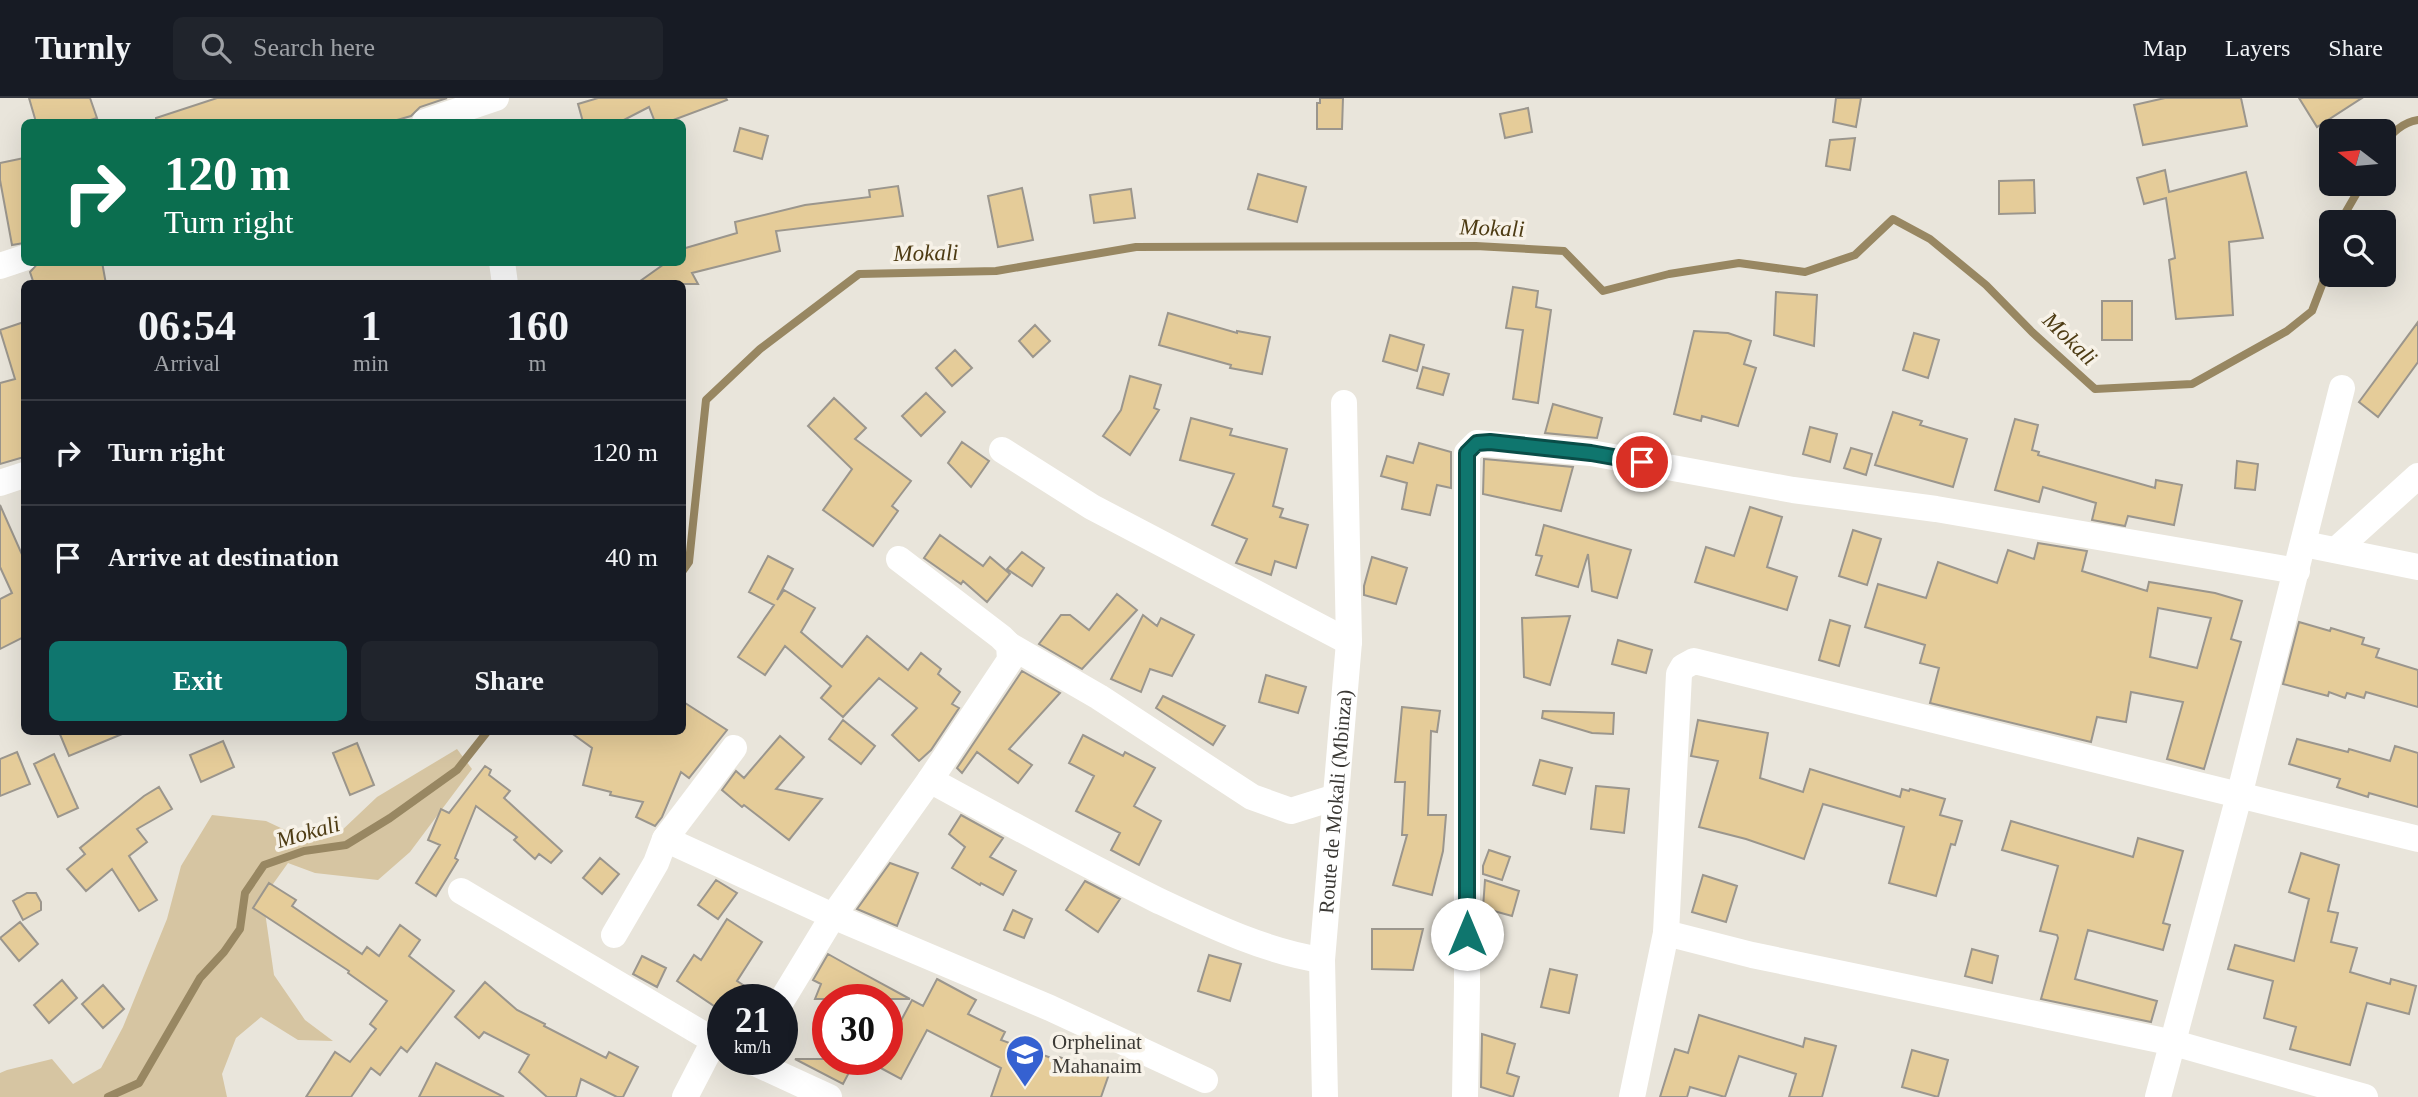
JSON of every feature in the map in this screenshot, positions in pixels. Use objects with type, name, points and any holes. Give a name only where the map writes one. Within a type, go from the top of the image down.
[{"type":"street","points":[[433,119],[496,98]]},
{"type":"street","points":[[0,266],[21,259]]},
{"type":"street","points":[[2158,1097],[2239,796],[2342,388]]},
{"type":"street","name":"Route de Mokali (Mbinza)","points":[[1325,1097],[1322,960],[1349,642],[1344,403]]},
{"type":"street","points":[[1465,1097],[1467,453],[1477,443],[1591,453],[1793,490],[1936,509],[2297,570]]},
{"type":"street","points":[[1002,450],[1091,507],[1349,642]]},
{"type":"street","points":[[2336,550],[2418,475]]},
{"type":"street","points":[[0,483],[21,476]]},
{"type":"street","points":[[2304,544],[2418,567]]},
{"type":"street","points":[[899,559],[1009,645],[1099,697],[1252,797],[1291,811],[1336,797]]},
{"type":"street","points":[[792,984],[834,916],[1010,660],[1009,645]]},
{"type":"street","points":[[1632,1097],[1666,933],[1679,674],[1683,667],[1694,661],[2418,839]]},
{"type":"street","points":[[614,935],[656,863],[665,839],[734,748]]},
{"type":"street","points":[[930,780],[1115,879],[1209,925],[1301,957],[1322,960]]},
{"type":"street","points":[[665,839],[834,916],[1050,1008],[1205,1080]]},
{"type":"street","points":[[461,891],[707,1037]]},
{"type":"street","points":[[1666,933],[1752,955],[2174,1043],[2365,1097]]},
{"type":"street","points":[[685,1097],[707,1062]]},
{"type":"street","points":[[781,1075],[829,1097]]},
{"type":"shaded area","points":[[457,749],[472,769],[410,852],[378,880],[315,873],[288,863],[263,898],[274,975],[305,1020],[333,1041],[298,1040],[261,1017],[236,1038],[222,1074],[227,1097],[0,1097],[0,1073],[7,1070],[52,1059],[73,1084],[101,1068],[123,1027],[167,919],[181,866],[212,815],[266,821],[300,837],[338,834],[377,797]]},
{"type":"building","points":[[29,98],[90,98],[97,118],[94,119],[35,119]]},
{"type":"building","points":[[217,98],[447,98],[420,107],[411,116],[400,119],[156,118]]},
{"type":"building","points":[[598,98],[727,100],[676,119],[654,119],[649,107],[626,119],[582,119],[578,104]]},
{"type":"building","points":[[1320,98],[1343,98],[1342,129],[1317,129],[1317,103],[1320,103]]},
{"type":"building","points":[[1836,98],[1861,98],[1856,127],[1833,122]]},
{"type":"building","points":[[2165,98],[2241,98],[2247,126],[2143,145],[2134,105]]},
{"type":"building","points":[[2299,98],[2362,98],[2329,119],[2319,119],[2317,127]]},
{"type":"building","points":[[1528,108],[1532,132],[1505,138],[1500,114]]},
{"type":"building","points":[[740,128],[768,136],[762,159],[734,151]]},
{"type":"building","points":[[1855,138],[1850,170],[1826,166],[1830,140]]},
{"type":"building","points":[[21,159],[21,244],[12,245],[0,180],[0,163]]},
{"type":"building","points":[[2165,170],[2169,192],[2246,172],[2263,238],[2229,242],[2233,315],[2176,319],[2169,260],[2175,258],[2166,198],[2144,204],[2137,178]]},
{"type":"building","points":[[1258,174],[1306,187],[1297,222],[1248,209]]},
{"type":"building","points":[[2034,180],[2035,213],[1999,214],[1999,181]]},
{"type":"building","points":[[898,186],[903,216],[776,231],[780,251],[692,273],[698,284],[686,284],[686,280],[642,280],[661,266],[686,266],[686,248],[737,233],[735,222],[805,205],[870,197],[869,190]]},
{"type":"building","points":[[1022,188],[1033,240],[998,247],[988,196]]},
{"type":"building","points":[[1131,189],[1135,218],[1094,223],[1090,195]]},
{"type":"building","points":[[35,266],[103,266],[105,280],[33,280],[30,272]]},
{"type":"building","points":[[1513,287],[1538,291],[1536,307],[1551,310],[1538,403],[1513,399],[1523,330],[1506,328]]},
{"type":"building","points":[[1776,292],[1817,295],[1814,346],[1774,335]]},
{"type":"building","points":[[2102,301],[2132,301],[2132,340],[2102,340]]},
{"type":"building","points":[[1168,313],[1237,333],[1270,337],[1262,374],[1230,368],[1231,365],[1159,345]]},
{"type":"building","points":[[2418,322],[2418,362],[2378,417],[2359,402]]},
{"type":"building","points":[[21,323],[21,458],[0,464],[0,383],[15,379],[0,330]]},
{"type":"building","points":[[1035,325],[1050,341],[1033,357],[1019,341]]},
{"type":"building","points":[[1694,331],[1728,333],[1751,341],[1744,364],[1756,368],[1738,426],[1702,416],[1701,421],[1674,414]]},
{"type":"building","points":[[1914,333],[1939,340],[1928,378],[1903,370]]},
{"type":"building","points":[[1390,335],[1424,345],[1417,371],[1383,361]]},
{"type":"building","points":[[955,350],[972,368],[952,386],[936,368]]},
{"type":"building","points":[[1423,367],[1449,374],[1443,395],[1417,388]]},
{"type":"building","points":[[1130,376],[1161,385],[1154,408],[1159,410],[1130,455],[1103,436],[1121,410]]},
{"type":"building","points":[[926,393],[945,412],[921,436],[902,416]]},
{"type":"building","points":[[834,398],[866,428],[855,439],[911,481],[892,506],[898,511],[873,546],[823,510],[852,469],[808,426]]},
{"type":"building","points":[[1553,404],[1602,418],[1597,438],[1545,433]]},
{"type":"building","points":[[1893,412],[1922,421],[1920,425],[1967,439],[1953,487],[1875,465]]},
{"type":"building","points":[[1191,418],[1232,429],[1230,435],[1287,449],[1273,506],[1283,509],[1280,517],[1308,525],[1296,568],[1275,561],[1271,575],[1236,563],[1247,539],[1212,525],[1234,474],[1180,460]]},
{"type":"building","points":[[2015,419],[2038,425],[2032,450],[2039,452],[2038,455],[2155,488],[2156,480],[2182,485],[2174,525],[2128,516],[2125,526],[2092,520],[2096,503],[2043,487],[2039,502],[1995,490]]},
{"type":"building","points":[[1810,427],[1837,434],[1830,462],[1803,454]]},
{"type":"building","points":[[962,442],[989,461],[971,487],[948,463]]},
{"type":"building","points":[[1419,443],[1451,452],[1451,488],[1437,485],[1430,515],[1402,509],[1407,483],[1381,476],[1387,456],[1413,463]]},
{"type":"building","points":[[1851,448],[1872,454],[1866,475],[1844,468]]},
{"type":"building","points":[[1484,459],[1573,467],[1561,511],[1483,494]]},
{"type":"building","points":[[2237,461],[2258,464],[2255,490],[2235,488]]},
{"type":"building","points":[[0,505],[21,552],[21,638],[0,649],[0,599],[12,593],[0,567]]},
{"type":"building","points":[[1750,507],[1782,517],[1767,567],[1797,577],[1787,610],[1695,582],[1706,547],[1734,556]]},
{"type":"building","points":[[1544,525],[1631,550],[1617,598],[1592,591],[1588,554],[1578,587],[1536,575],[1542,556],[1536,555]]},
{"type":"building","points":[[1853,530],[1881,539],[1867,585],[1839,576]]},
{"type":"building","points":[[940,535],[983,566],[990,557],[1010,574],[987,602],[963,581],[961,584],[924,558]]},
{"type":"building","points":[[2038,543],[2087,551],[2082,571],[2147,591],[2149,582],[2215,593],[2242,601],[2231,639],[2241,642],[2204,769],[2167,759],[2183,702],[2131,692],[2126,722],[2097,717],[2091,742],[1930,703],[1939,668],[1920,663],[1925,645],[1865,627],[1878,584],[1926,598],[1938,562],[1997,583],[2008,550],[2034,559]],"holes":[[[2158,608],[2211,618],[2197,668],[2150,657]]]},
{"type":"building","points":[[1022,552],[1044,568],[1032,586],[1007,569]]},
{"type":"building","points":[[768,556],[793,569],[777,600],[784,590],[815,608],[801,632],[842,667],[867,636],[908,670],[921,653],[941,669],[938,674],[960,692],[952,704],[959,708],[931,750],[919,761],[892,735],[917,708],[879,678],[843,717],[821,698],[831,686],[785,646],[765,675],[738,657],[774,605],[749,592]]},
{"type":"building","points":[[1372,557],[1407,568],[1396,604],[1364,595]]},
{"type":"building","points":[[1117,594],[1137,610],[1082,669],[1039,644],[1061,615],[1070,615],[1089,630]]},
{"type":"building","points":[[1143,615],[1157,626],[1161,618],[1194,635],[1172,676],[1150,669],[1141,692],[1111,679]]},
{"type":"building","points":[[1570,616],[1550,685],[1524,677],[1522,618]]},
{"type":"building","points":[[1830,620],[1850,626],[1839,666],[1819,660]]},
{"type":"building","points":[[2299,622],[2364,638],[2362,644],[2379,649],[2376,657],[2418,670],[2418,707],[2366,692],[2364,698],[2347,693],[2345,698],[2329,692],[2328,696],[2283,684]]},
{"type":"building","points":[[1618,640],[1652,650],[1646,673],[1612,664]]},
{"type":"building","points":[[1022,671],[1060,693],[1009,749],[1032,765],[1018,783],[977,752],[962,773],[957,768]]},
{"type":"building","points":[[1266,675],[1306,687],[1298,713],[1259,702]]},
{"type":"building","points":[[1163,696],[1225,726],[1213,745],[1156,708]]},
{"type":"building","points":[[686,704],[727,730],[689,778],[681,772],[662,817],[655,826],[636,817],[643,802],[610,795],[611,792],[583,785],[592,748],[574,735],[686,735]]},
{"type":"building","points":[[1402,707],[1440,711],[1437,732],[1431,731],[1428,815],[1446,815],[1443,851],[1432,895],[1393,885],[1407,835],[1402,835],[1405,782],[1395,782]]},
{"type":"building","points":[[1543,711],[1614,713],[1613,734],[1592,733],[1542,718]]},
{"type":"building","points":[[843,720],[875,746],[861,764],[829,739]]},
{"type":"building","points":[[1698,720],[1768,733],[1760,778],[1803,792],[1810,769],[1900,797],[1902,789],[1910,789],[1945,799],[1940,815],[1962,821],[1955,845],[1951,844],[1936,896],[1889,883],[1904,827],[1823,804],[1804,859],[1746,839],[1699,827],[1718,761],[1691,756]]},
{"type":"building","points":[[60,735],[120,735],[69,756]]},
{"type":"building","points":[[1083,735],[1123,756],[1125,752],[1155,768],[1134,806],[1161,821],[1139,865],[1111,850],[1120,833],[1076,811],[1094,776],[1069,763]]},
{"type":"building","points":[[780,736],[804,757],[776,789],[822,799],[789,840],[722,790],[736,771],[744,778]]},
{"type":"building","points":[[2297,739],[2348,752],[2349,749],[2390,761],[2395,746],[2418,753],[2418,807],[2369,793],[2368,797],[2337,787],[2340,779],[2289,764]]},
{"type":"building","points":[[223,741],[234,767],[201,782],[190,755]]},
{"type":"building","points":[[357,743],[374,785],[350,795],[333,753]]},
{"type":"building","points":[[17,752],[30,784],[0,796],[0,759]]},
{"type":"building","points":[[54,754],[78,808],[58,817],[34,764]]},
{"type":"building","points":[[1540,760],[1572,768],[1565,794],[1533,785]]},
{"type":"building","points":[[485,766],[491,770],[489,775],[510,791],[504,798],[562,851],[551,863],[539,854],[535,859],[514,840],[517,837],[476,806],[455,858],[458,860],[436,896],[416,883],[440,845],[428,840],[441,809],[449,813]]},
{"type":"building","points":[[1596,786],[1629,789],[1624,833],[1591,829]]},
{"type":"building","points":[[159,787],[172,809],[137,829],[147,842],[129,856],[157,900],[139,911],[112,869],[86,891],[67,869],[85,854],[80,848]]},
{"type":"building","points":[[961,815],[1003,838],[990,857],[1016,871],[1003,895],[952,868],[965,847],[949,834]]},
{"type":"building","points":[[2011,821],[2133,857],[2138,838],[2183,851],[2163,923],[2170,925],[2163,950],[2088,930],[2075,979],[2157,1001],[2151,1022],[2041,999],[2058,938],[2057,935],[2040,931],[2058,866],[2002,850]]},
{"type":"building","points":[[1489,850],[1510,857],[1502,880],[1483,874]]},
{"type":"building","points":[[2301,853],[2339,865],[2328,911],[2338,913],[2331,942],[2357,948],[2350,972],[2390,984],[2391,979],[2416,986],[2409,1014],[2367,1003],[2350,1065],[2290,1049],[2296,1027],[2264,1018],[2273,981],[2228,969],[2235,945],[2294,961],[2309,899],[2289,892]]},
{"type":"building","points":[[600,858],[619,874],[602,894],[583,878]]},
{"type":"building","points":[[890,863],[918,873],[897,926],[857,909]]},
{"type":"building","points":[[1703,875],[1737,886],[1726,922],[1692,912]]},
{"type":"building","points":[[716,880],[737,893],[718,919],[698,905]]},
{"type":"building","points":[[1485,880],[1519,891],[1512,916],[1483,908]]},
{"type":"building","points":[[1085,881],[1120,899],[1098,932],[1066,910]]},
{"type":"building","points":[[269,883],[296,900],[292,906],[362,954],[367,947],[379,956],[400,925],[420,940],[409,956],[454,991],[407,1052],[401,1047],[380,1075],[371,1068],[351,1097],[306,1097],[335,1052],[350,1062],[376,1029],[370,1024],[387,1001],[348,973],[349,971],[253,908]]},
{"type":"building","points":[[27,893],[36,893],[41,902],[41,910],[23,920],[13,901]]},
{"type":"building","points":[[1013,910],[1032,919],[1024,938],[1004,930]]},
{"type":"building","points":[[727,919],[762,942],[737,981],[742,984],[707,984],[707,1001],[677,981],[694,955],[701,960]]},
{"type":"building","points":[[20,922],[38,944],[19,961],[0,938]]},
{"type":"building","points":[[1372,929],[1423,929],[1413,970],[1372,969]]},
{"type":"building","points":[[1972,949],[1998,956],[1992,983],[1965,976]]},
{"type":"building","points":[[828,954],[883,984],[821,984],[813,980]]},
{"type":"building","points":[[1209,955],[1241,964],[1230,1001],[1198,991]]},
{"type":"building","points":[[642,956],[666,968],[657,987],[633,974]]},
{"type":"building","points":[[1550,969],[1577,975],[1569,1013],[1541,1007]]},
{"type":"building","points":[[937,979],[976,1000],[968,1014],[1005,1032],[1001,1040],[1057,1060],[1059,1057],[1109,1074],[1101,1097],[991,1097],[1001,1068],[927,1030],[901,1079],[894,1075],[903,1075],[903,1017],[912,1000],[923,1006]]},
{"type":"building","points":[[62,980],[77,998],[49,1023],[34,1005]]},
{"type":"building","points":[[485,982],[517,1010],[545,1024],[544,1026],[606,1058],[609,1052],[638,1067],[623,1097],[617,1097],[581,1079],[576,1097],[547,1097],[519,1072],[529,1055],[484,1032],[479,1038],[455,1017]]},
{"type":"building","points":[[103,985],[124,1009],[103,1028],[82,1004]]},
{"type":"building","points":[[1699,1015],[1803,1047],[1805,1038],[1836,1046],[1822,1097],[1789,1097],[1796,1074],[1739,1056],[1725,1097],[1690,1087],[1687,1097],[1660,1097],[1675,1049],[1688,1053]]},
{"type":"building","points":[[1482,1034],[1515,1044],[1507,1073],[1519,1077],[1513,1097],[1481,1087]]},
{"type":"building","points":[[1912,1050],[1948,1060],[1938,1097],[1902,1087]]},
{"type":"building","points":[[798,1059],[812,1059],[812,1068],[798,1061]]},
{"type":"building","points":[[436,1063],[504,1097],[419,1097]]},
{"type":"building","points":[[826,1075],[848,1075],[843,1084]]},
{"type":"waterway","name":"Mokali","points":[[2396,131],[2418,120]]},
{"type":"waterway","name":"Mokali","points":[[2347,210],[2355,196]]},
{"type":"waterway","name":"Mokali","points":[[686,566],[689,562],[706,400],[760,349],[859,274],[996,271],[1136,247],[1476,246],[1564,251],[1603,291],[1669,274],[1739,263],[1805,272],[1855,255],[1893,219],[1930,239],[1986,285],[2032,332],[2095,389],[2192,384],[2287,331],[2312,311],[2321,287]]},
{"type":"waterway","name":"Mokali","points":[[108,1097],[139,1083],[200,978],[224,952],[240,929],[245,893],[264,865],[304,851],[346,845],[390,818],[457,770],[485,735]]},
{"type":"place","name":"Orphelinat Mahanaim","points":[[1025,1088]]},
{"type":"route","points":[[1467,934],[1467,453],[1477,443],[1490,442],[1591,453],[1642,462]]}]
